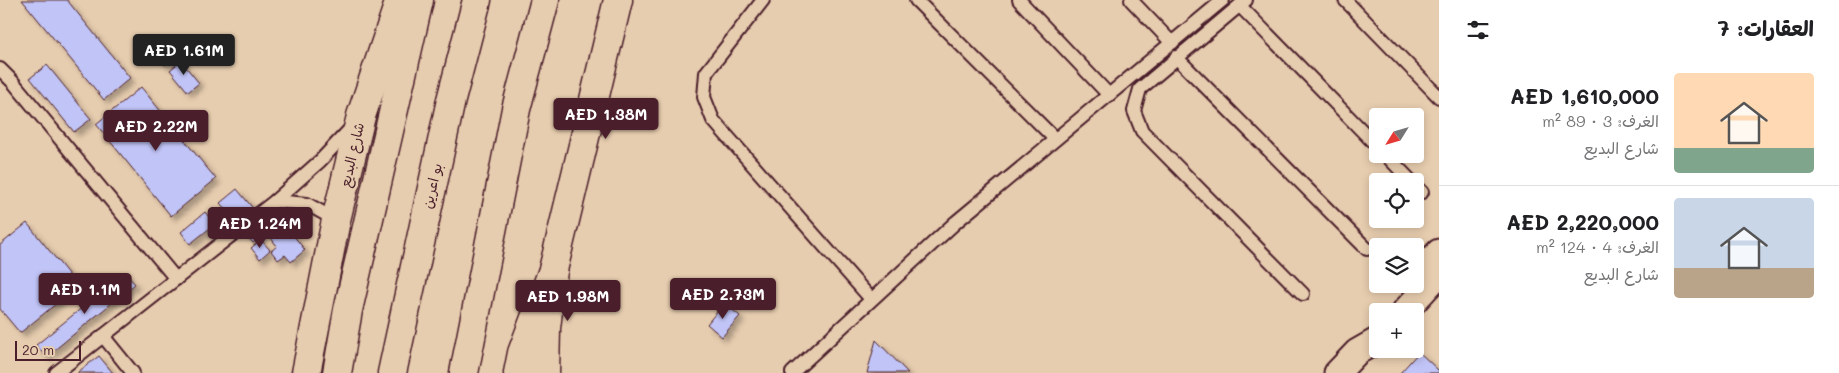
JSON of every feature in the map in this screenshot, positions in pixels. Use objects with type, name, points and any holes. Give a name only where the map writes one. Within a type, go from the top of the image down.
[{"type":"main road","name":"شارع البديع","points":[[306,373],[336,220],[361,116],[400,0]]},
{"type":"main road","points":[[337,373],[348,310],[419,0]]},
{"type":"main road","name":"بو اعرين","points":[[392,373],[449,110],[477,0]]},
{"type":"main road","points":[[464,373],[516,109],[545,0]]},
{"type":"main road","points":[[545,373],[546,328],[553,270],[618,0]]},
{"type":"main road","points":[[518,373],[522,353],[553,270]]},
{"type":"street","points":[[1424,269],[1439,252]]},
{"type":"street","points":[[1412,303],[1439,274]]},
{"type":"street","points":[[1394,303],[1403,293]]},
{"type":"street","points":[[1337,373],[1368,346],[1366,335],[1369,332]]},
{"type":"lane","points":[[763,0],[706,73],[704,97],[713,120],[871,299]]},
{"type":"lane","points":[[916,0],[1056,139]]},
{"type":"lane","points":[[1019,0],[1109,95]]},
{"type":"lane","points":[[1131,0],[1172,42]]},
{"type":"lane","points":[[792,373],[956,222],[1223,0]]},
{"type":"lane","points":[[1345,0],[1439,97]]},
{"type":"lane","points":[[1303,294],[1142,131],[1136,121],[1134,111],[1135,100],[1140,90],[1176,57],[1243,3],[1369,137]]},
{"type":"lane","points":[[1176,57],[1367,249]]},
{"type":"lane","points":[[0,69],[13,82],[176,279]]},
{"type":"lane","points":[[56,373],[275,201],[320,161],[361,116]]},
{"type":"lane","points":[[1393,163],[1404,173]]},
{"type":"lane","points":[[275,201],[307,204],[336,220]]},
{"type":"lane","points":[[103,336],[133,373]]},
{"type":"building","points":[[22,0],[67,0],[130,78],[104,100]]},
{"type":"building","points":[[168,44],[177,55],[165,65],[156,54]]},
{"type":"building","points":[[181,61],[199,83],[188,92],[170,70]]},
{"type":"building","points":[[47,65],[91,119],[74,132],[30,78]]},
{"type":"building","points":[[141,87],[216,179],[171,216],[96,124]]},
{"type":"building","points":[[237,189],[270,229],[253,243],[220,203]]},
{"type":"building","points":[[205,212],[215,224],[190,244],[181,232]]},
{"type":"building","points":[[277,215],[305,250],[291,262],[285,255],[278,260],[271,251],[277,246],[268,234],[273,230],[267,223]]},
{"type":"building","points":[[27,223],[78,286],[20,333],[0,309],[0,245]]},
{"type":"building","points":[[261,240],[270,250],[260,259],[251,248]]},
{"type":"building","points":[[125,273],[135,284],[46,357],[36,345]]},
{"type":"building","points":[[724,303],[740,316],[722,337],[707,324]]},
{"type":"building","points":[[876,340],[908,373],[867,373]]},
{"type":"building","points":[[99,356],[113,373],[78,373],[78,372]]},
{"type":"building","points":[[1424,357],[1439,371],[1439,373],[1400,373],[1414,358]]}]
